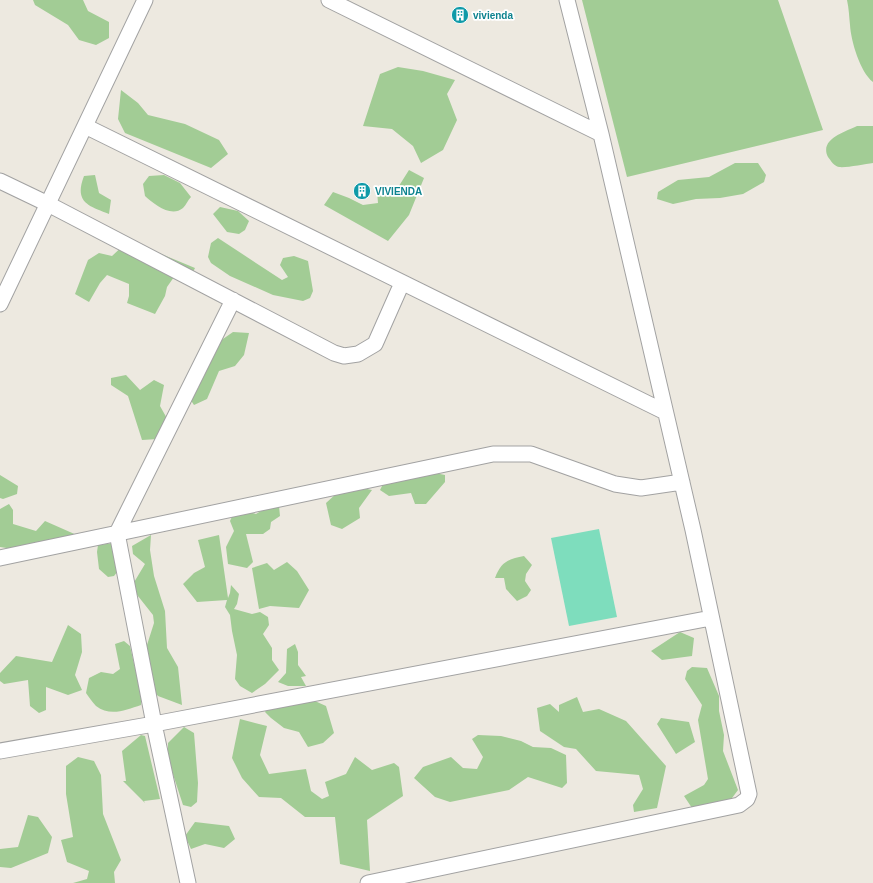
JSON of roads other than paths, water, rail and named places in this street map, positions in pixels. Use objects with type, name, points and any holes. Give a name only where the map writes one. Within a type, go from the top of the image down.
[{"type":"street","points":[[0,304],[145,0]]},
{"type":"street","points":[[329,0],[601,134]]},
{"type":"street","points":[[368,883],[731,807],[744,803],[749,794],[682,482],[601,134],[567,0]]},
{"type":"street","points":[[85,126],[665,412]]},
{"type":"street","points":[[0,181],[48,204],[334,353],[344,356],[358,354],[375,344],[402,283]]},
{"type":"street","points":[[188,883],[154,724],[117,533],[233,300]]},
{"type":"street","points":[[0,558],[493,454],[532,454],[615,484],[641,488],[682,482]]},
{"type":"street","points":[[0,751],[154,724],[710,618]]},
{"type":"place","name":"vivienda","points":[[460,15]]},
{"type":"place","name":"VIVIENDA","points":[[362,191]]}]
